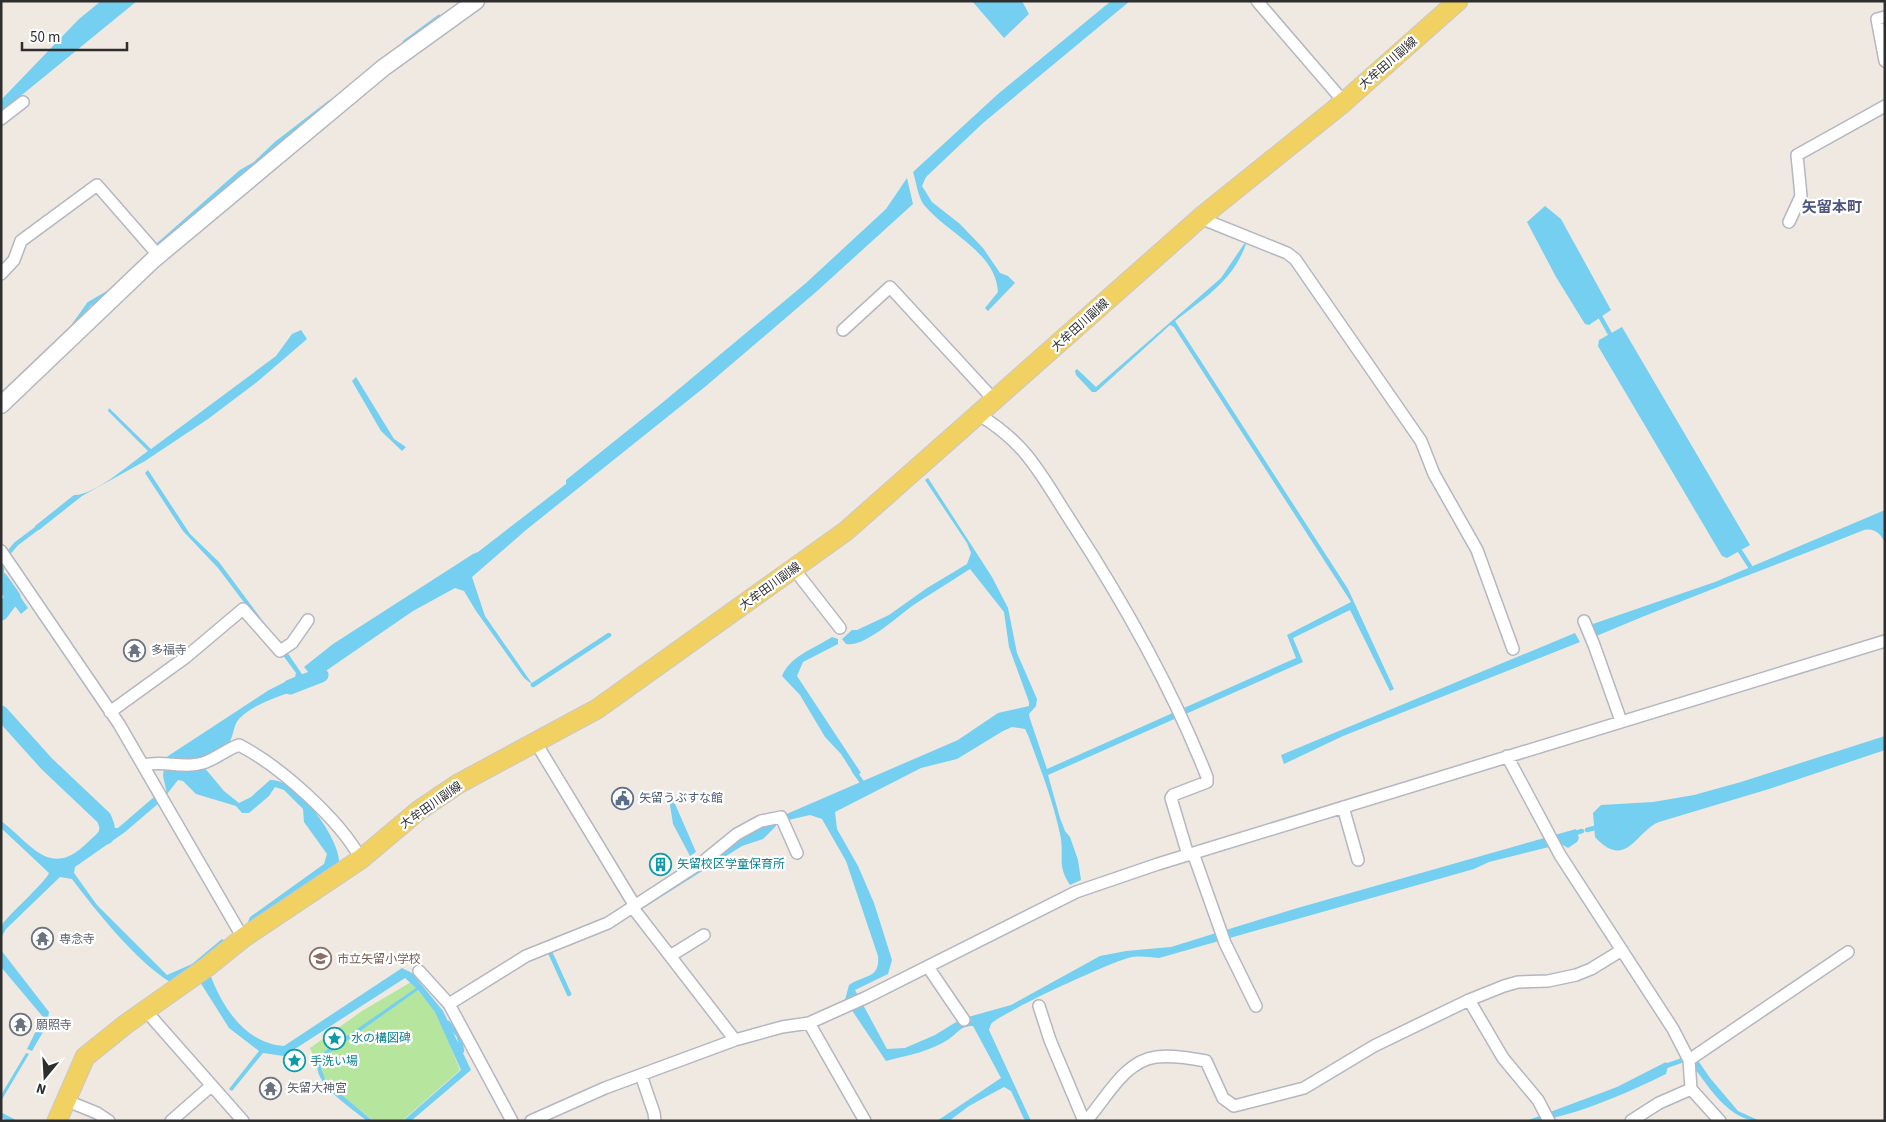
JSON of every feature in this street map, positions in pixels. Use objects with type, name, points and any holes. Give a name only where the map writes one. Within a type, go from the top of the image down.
[{"type":"main road","name":"大牟田川副線","points":[[57,1121],[85,1057],[243,938],[360,859],[418,811],[458,784],[597,709],[794,569],[865,516],[1200,218],[1344,102],[1458,1]]},
{"type":"street","points":[[1,405],[158,256],[382,68],[476,1]]},
{"type":"street","points":[[1257,1],[1344,102]]},
{"type":"street","points":[[1885,17],[1877,19],[1885,61]]},
{"type":"street","points":[[1,119],[23,102]]},
{"type":"street","points":[[1789,222],[1802,196],[1797,155],[1885,106]]},
{"type":"street","points":[[1,274],[14,260],[21,241],[97,185],[158,256]]},
{"type":"street","points":[[1200,218],[1287,253],[1295,259],[1421,441],[1434,474],[1477,550],[1513,649]]},
{"type":"street","points":[[843,330],[890,287],[995,401]]},
{"type":"street","points":[[979,414],[1003,429],[1028,455],[1050,487],[1112,584],[1143,640],[1183,722],[1207,778],[1206,782],[1202,785],[1173,795],[1171,798],[1225,943],[1256,1006]]},
{"type":"street","points":[[5,556],[144,765],[165,805],[243,938]]},
{"type":"street","points":[[794,569],[840,628]]},
{"type":"street","points":[[110,712],[186,657],[243,609],[280,651],[292,644],[308,620]]},
{"type":"street","points":[[1585,625],[1621,721]]},
{"type":"street","points":[[531,1121],[641,1075],[734,1040],[782,1028],[809,1024],[928,967],[1076,892],[1191,854],[1885,641]]},
{"type":"street","points":[[536,743],[636,910],[734,1040]]},
{"type":"street","points":[[144,765],[155,762],[173,765],[203,763],[240,745],[274,768],[318,805],[352,844],[360,859]]},
{"type":"street","points":[[1507,756],[1560,855],[1658,1003],[1689,1060],[1691,1089],[1720,1121]]},
{"type":"street","points":[[1343,807],[1358,860]]},
{"type":"street","points":[[452,1010],[526,956],[636,910],[737,834],[761,822],[781,816],[797,852]]},
{"type":"street","points":[[670,956],[704,935]]},
{"type":"street","points":[[1039,1006],[1050,1040],[1085,1121],[1122,1076],[1132,1067],[1155,1057],[1176,1056],[1206,1061],[1223,1098],[1234,1106],[1304,1088],[1374,1046],[1469,1000],[1518,982],[1548,980],[1576,975],[1591,969],[1622,950]]},
{"type":"street","points":[[1689,1060],[1848,952]]},
{"type":"street","points":[[928,967],[964,1020]]},
{"type":"street","points":[[419,971],[452,1010],[512,1121]]},
{"type":"street","points":[[1469,1000],[1503,1058],[1538,1100],[1549,1121]]},
{"type":"street","points":[[146,1011],[210,1086],[243,1121]]},
{"type":"street","points":[[809,1024],[864,1121]]},
{"type":"street","points":[[641,1075],[655,1121]]},
{"type":"street","points":[[171,1121],[210,1086]]},
{"type":"street","points":[[1631,1121],[1659,1103],[1691,1089]]},
{"type":"street","points":[[65,1100],[97,1113],[109,1121]]},
{"type":"green space","points":[[411,982],[437,1013],[460,1070],[402,1121],[374,1121],[343,1097],[324,1079],[310,1048],[362,1011]]},
{"type":"water","points":[[101,1],[137,1],[1,112],[1,100],[79,19]]},
{"type":"water","points":[[972,1],[1022,1],[1029,14],[1004,38]]},
{"type":"water","points":[[1111,1],[1130,1],[983,123],[926,177],[922,186],[932,202],[960,224],[983,248],[1000,273],[1008,276],[1015,283],[988,311],[985,308],[998,292],[995,278],[989,265],[980,254],[924,205],[913,172],[998,94]]},
{"type":"water","points":[[907,178],[913,204],[816,292],[706,386],[526,530],[472,577],[485,616],[533,685],[524,678],[464,591],[455,588],[413,611],[314,679],[304,667],[333,644],[478,552],[566,484],[566,480],[806,283],[886,209]]},
{"type":"water","points":[[1545,206],[1561,219],[1611,310],[1589,325],[1585,324],[1556,277],[1527,222]]},
{"type":"water","points":[[1244,244],[1246,244],[1240,257],[1225,279],[1175,321],[1348,589],[1394,689],[1390,691],[1350,610],[1293,638],[1303,662],[1048,775],[1060,818],[1065,831],[1070,837],[1078,860],[1081,880],[1070,885],[1063,871],[1061,842],[1054,809],[1025,729],[1012,727],[957,759],[921,768],[835,812],[837,829],[858,866],[874,903],[892,960],[888,974],[855,990],[887,1049],[905,1048],[935,1035],[961,1019],[1011,1005],[1100,956],[1126,951],[1171,947],[1294,909],[1576,829],[1579,838],[1577,842],[1568,848],[1561,844],[1489,862],[1474,869],[1159,958],[1139,956],[1128,958],[1079,978],[1033,1000],[991,1024],[989,1030],[1031,1121],[1025,1121],[1011,1091],[1004,1087],[969,1106],[949,1121],[937,1121],[1001,1078],[973,1026],[962,1029],[934,1047],[919,1053],[886,1061],[845,1000],[849,985],[874,972],[877,969],[878,963],[878,956],[846,861],[822,819],[810,815],[784,821],[782,816],[958,740],[998,713],[1029,706],[1029,702],[1009,647],[1004,612],[970,569],[915,604],[863,641],[846,644],[842,639],[852,630],[857,630],[889,615],[927,588],[967,564],[971,553],[967,543],[925,480],[928,478],[992,577],[1008,608],[1017,653],[1037,699],[1036,706],[1029,714],[1047,769],[1296,658],[1287,635],[1351,602],[1174,327],[1170,325],[1096,392],[1092,392],[1076,375],[1075,371],[1077,369],[1096,387],[1221,278]]},
{"type":"water","points":[[1622,327],[1750,545],[1727,558],[1722,556],[1598,346],[1599,340]]},
{"type":"water","points":[[301,330],[307,339],[257,382],[208,419],[145,461],[103,485],[148,451],[108,411],[109,408],[151,449],[276,356],[292,334]]},
{"type":"water","points":[[356,377],[394,439],[406,447],[402,451],[381,431],[352,381]]},
{"type":"water","points":[[148,470],[190,534],[219,562],[274,636],[271,638],[218,568],[183,531],[145,473]]},
{"type":"water","points":[[100,486],[82,496],[39,530],[35,529],[35,526],[74,495],[82,494]]},
{"type":"water","points":[[1885,510],[1885,543],[1877,532],[1864,530],[1594,637],[1587,626],[1715,582]]},
{"type":"water","points":[[1,561],[4,565],[4,573],[28,608],[21,614],[15,606],[11,606],[4,612],[1,609],[6,600],[1,591]]},
{"type":"water","points":[[1575,633],[1580,642],[1343,736],[1284,764],[1281,755]]},
{"type":"water","points":[[832,637],[838,639],[838,644],[803,662],[797,676],[861,773],[855,776],[841,754],[825,737],[800,695],[782,676],[797,658]]},
{"type":"water","points":[[287,652],[310,686],[273,699],[246,713],[237,722],[228,744],[223,749],[207,757],[187,761],[162,760],[269,690],[295,677],[296,673],[282,654]]},
{"type":"water","points":[[1885,736],[1885,750],[1769,789],[1659,822],[1623,850],[1615,850],[1606,846],[1595,837],[1593,813],[1601,805],[1653,802],[1694,795]]},
{"type":"water","points":[[203,766],[224,791],[239,803],[251,797],[270,780],[281,782],[292,789],[316,813],[326,827],[334,842],[339,865],[251,924],[248,922],[250,917],[324,864],[327,854],[304,822],[303,809],[284,790],[275,787],[269,796],[249,813],[242,813],[236,806],[196,794],[183,781],[178,780],[167,794],[163,776],[164,768],[184,771]]},
{"type":"water","points":[[669,790],[696,852],[690,856],[673,824],[670,805],[664,793]]},
{"type":"water","points":[[154,797],[159,803],[125,832],[75,867],[74,873],[97,905],[167,975],[192,964],[222,939],[226,941],[225,943],[170,982],[130,949],[72,879],[60,877],[6,929],[1,938],[1,926],[49,873],[1,828],[1,821],[42,855],[52,858],[63,858],[75,853],[96,835],[102,827],[102,820],[106,817],[115,828],[118,828]]},
{"type":"water","points":[[775,822],[776,826],[763,839],[742,846],[634,914],[634,906],[733,835]]},
{"type":"water","points":[[1,950],[49,1012],[47,1025],[32,1051],[27,1049],[43,1017],[1,967]]},
{"type":"water","points":[[402,968],[412,973],[443,1011],[471,1070],[411,1121],[403,1121],[461,1070],[435,1012],[418,990],[321,1059],[321,1068],[326,1082],[373,1121],[367,1121],[331,1092],[318,1073],[317,1063],[321,1054],[416,988],[405,978],[284,1056],[263,1053],[232,1091],[229,1089],[259,1051],[229,1028],[200,982],[210,974],[221,999],[237,1022],[258,1039],[270,1044],[284,1046]]},
{"type":"water","points":[[26,1053],[29,1054],[1,1101],[1,1095]]},
{"type":"water","points":[[1697,1059],[1710,1078],[1738,1111],[1760,1121],[1749,1120],[1730,1110],[1714,1094],[1693,1066],[1694,1060]]},
{"type":"water","points":[[1666,1062],[1668,1066],[1666,1074],[1616,1097],[1560,1116],[1526,1121],[1617,1087]]},
{"type":"waterway","points":[[405,42],[439,17]]},
{"type":"waterway","points":[[155,248],[241,172],[255,164],[277,143],[329,103]]},
{"type":"waterway","points":[[74,325],[89,304],[108,293]]},
{"type":"waterway","points":[[1601,318],[1610,334]]},
{"type":"waterway","points":[[1,562],[16,544],[40,526]]},
{"type":"waterway","points":[[1740,551],[1751,568]]},
{"type":"waterway","points":[[1,580],[13,597],[1,613]]},
{"type":"waterway","points":[[533,685],[609,635]]},
{"type":"waterway","points":[[290,687],[321,675]]},
{"type":"waterway","points":[[1,713],[47,764],[104,818],[107,826],[106,837]]},
{"type":"waterway","points":[[854,771],[864,785]]},
{"type":"waterway","points":[[1587,830],[1598,827]]},
{"type":"waterway","points":[[1572,834],[1582,831]]},
{"type":"waterway","points":[[549,950],[569,994]]},
{"type":"waterway","points":[[448,1023],[459,1036],[462,1051]]},
{"type":"waterway","points":[[1663,1067],[1686,1059]]},
{"type":"waterway","points":[[1,1115],[13,1121]]},
{"type":"place","name":"多福寺","points":[[135,650]]},
{"type":"place","name":"矢留うぶすな館","points":[[623,798]]},
{"type":"place","name":"矢留校区学童保育所","points":[[661,864]]},
{"type":"place","name":"専念寺","points":[[43,939]]},
{"type":"place","name":"市立矢留小学校","points":[[321,959]]},
{"type":"place","name":"願照寺","points":[[20,1025]]},
{"type":"place","name":"水の構図碑","points":[[335,1038]]},
{"type":"place","name":"手洗い場","points":[[294,1061]]},
{"type":"place","name":"矢留大神宮","points":[[271,1088]]},
{"type":"district","name":"矢留本町","points":[[1832,207]]}]
